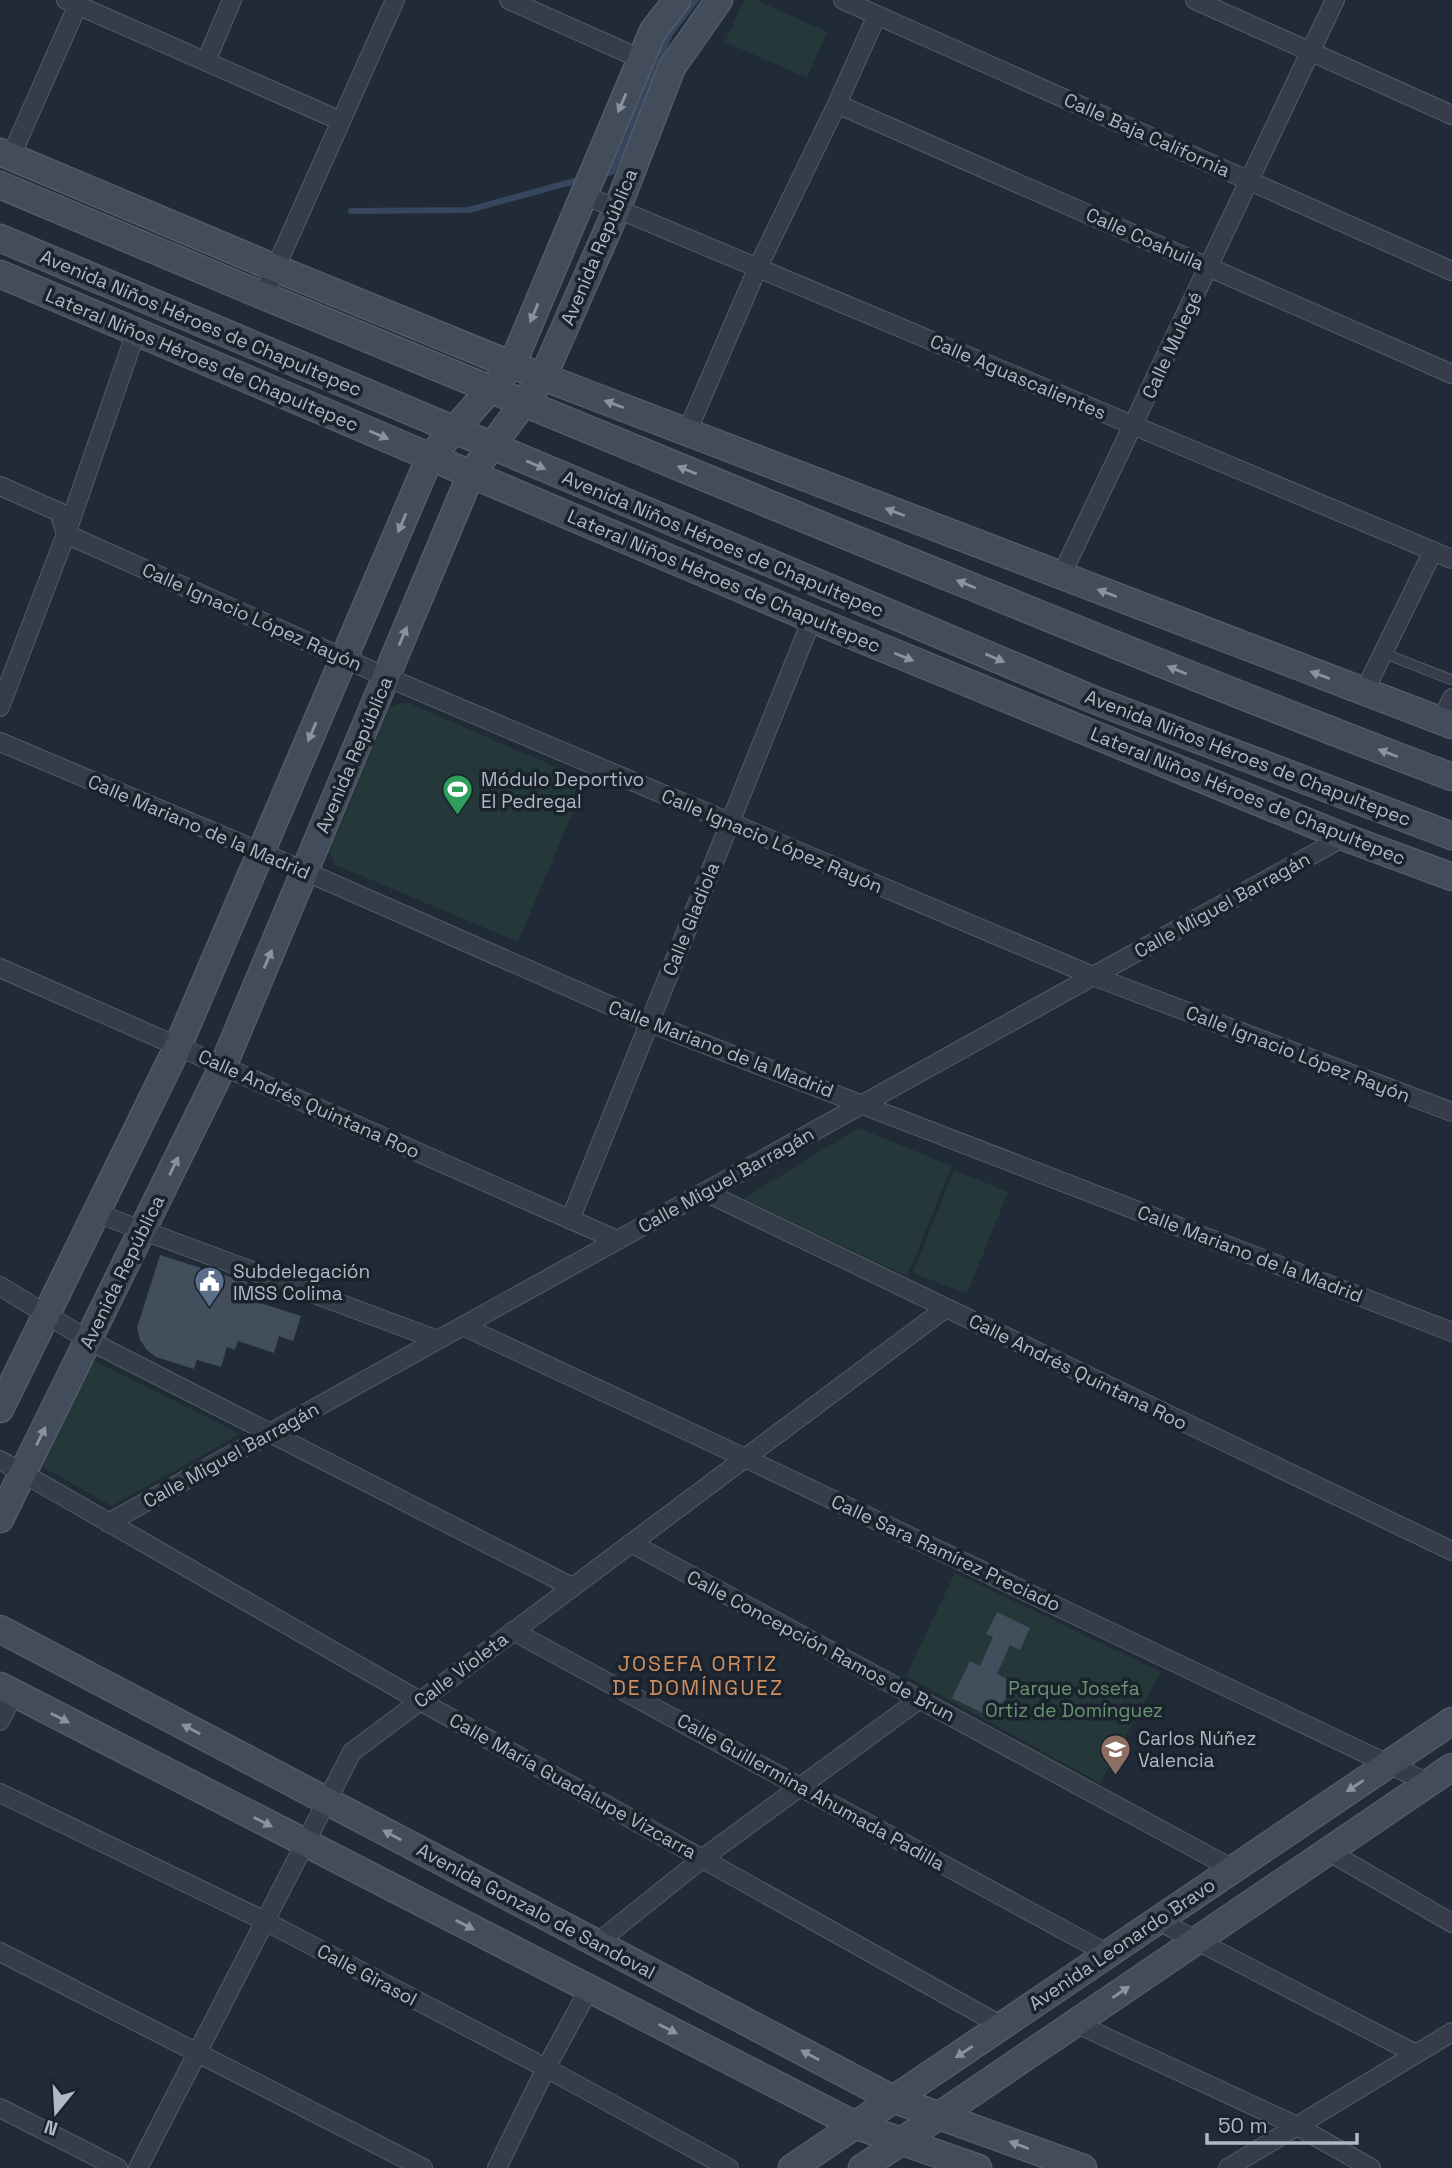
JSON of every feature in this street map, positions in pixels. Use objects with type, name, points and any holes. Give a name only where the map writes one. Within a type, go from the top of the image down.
[{"type":"street","points":[[206,61],[232,0]]},
{"type":"street","points":[[262,296],[395,0]]},
{"type":"street","points":[[509,0],[641,59]]},
{"type":"street","name":"Avenida República","points":[[0,1409],[178,1046],[430,457],[512,365],[653,32],[677,0]]},
{"type":"street","name":"Avenida República","points":[[0,1519],[11,1467],[88,1340],[223,1066],[471,474],[543,377],[617,209],[672,67],[719,0]]},
{"type":"street","name":"Calle Baja California","points":[[843,0],[1452,271]]},
{"type":"street","points":[[1195,0],[1452,115]]},
{"type":"street","name":"Calle Mulegé","points":[[1061,576],[1335,0]]},
{"type":"street","points":[[341,121],[75,2],[5,154],[512,365],[1364,692],[1449,721]]},
{"type":"street","points":[[687,432],[758,267],[838,104],[877,15]]},
{"type":"street","name":"Calle Coahuila","points":[[838,104],[1452,374]]},
{"type":"street","points":[[0,185],[490,390],[1285,714],[1452,778]]},
{"type":"street","name":"Calle Aguascalientes","points":[[584,195],[1452,559]]},
{"type":"street","name":"Avenida Niños Héroes de Chapultepec","points":[[0,238],[1097,701],[1452,836]]},
{"type":"street","name":"Lateral Niños Héroes de Chapultepec","points":[[0,274],[812,619],[1345,837],[1452,877]]},
{"type":"street","points":[[0,707],[66,534],[136,332]]},
{"type":"street","points":[[687,432],[748,495]]},
{"type":"street","points":[[0,486],[59,512],[66,534]]},
{"type":"street","name":"Calle Ignacio López Rayón","points":[[66,534],[386,677],[1093,976],[1452,1112]]},
{"type":"street","points":[[1364,692],[1433,551]]},
{"type":"street","name":"Calle Gladiola","points":[[570,1220],[812,619]]},
{"type":"street","name":"Calle Mariano de la Madrid","points":[[0,742],[261,852],[650,1023],[1452,1332]]},
{"type":"street","name":"Calle Miguel Barragán","points":[[108,1523],[1345,837]]},
{"type":"street","name":"Calle Andrés Quintana Roo","points":[[0,968],[617,1240]]},
{"type":"street","name":"Calle Andrés Quintana Roo","points":[[705,1192],[1452,1551]]},
{"type":"street","points":[[96,1213],[438,1340]]},
{"type":"street","points":[[0,1286],[88,1340],[572,1587]]},
{"type":"street","name":"Calle Violeta","points":[[138,2168],[352,1752],[946,1308]]},
{"type":"street","name":"Calle Sara Ramírez Preciado","points":[[463,1326],[1428,1783]]},
{"type":"street","name":"Calle María Guadalupe Vizcarra","points":[[11,1467],[420,1701],[1002,2026]]},
{"type":"street","name":"Calle Concepción Ramos de Brun","points":[[631,1543],[1233,1869]]},
{"type":"street","name":"Avenida Gonzalo de Sandoval","points":[[0,1629],[893,2099],[1083,2168]]},
{"type":"street","name":"Calle Guillermina Ahumada Padilla","points":[[513,1631],[1108,1954]]},
{"type":"street","points":[[0,1721],[7,1690],[855,2125],[978,2168]]},
{"type":"street","points":[[597,1943],[703,1858],[920,1699]]},
{"type":"street","name":"Avenida Leonardo Bravo","points":[[792,2168],[1452,1721]]},
{"type":"street","name":"Avenida Leonardo Bravo","points":[[862,2168],[1451,1768]]},
{"type":"street","name":"Calle Girasol","points":[[0,1793],[265,1922],[546,2068],[729,2168]]},
{"type":"street","points":[[1328,1851],[1452,1923]]},
{"type":"street","points":[[1157,1920],[1416,2053]]},
{"type":"street","points":[[0,1952],[423,2168]]},
{"type":"street","points":[[497,2168],[546,2068],[589,1989]]},
{"type":"street","points":[[1075,2023],[1297,2126],[1371,2168]]},
{"type":"street","points":[[1228,2168],[1416,2053],[1449,2037]]},
{"type":"street","points":[[0,2108],[118,2168]]},
{"type":"lane","points":[[1383,653],[1452,680]]},
{"type":"green space","points":[[744,0],[756,0],[827,32],[807,78],[725,42]]},
{"type":"green space","name":"Módulo Deportivo El Pedregal","points":[[406,702],[586,780],[518,942],[336,865],[329,853],[390,707]]},
{"type":"green space","points":[[858,1128],[952,1166],[907,1276],[743,1199]]},
{"type":"green space","points":[[954,1170],[1008,1192],[967,1294],[913,1273]]},
{"type":"green space","points":[[93,1360],[240,1434],[112,1506],[41,1466]]},
{"type":"green space","name":"Parque Josefa Ortiz de Domínguez","points":[[955,1573],[1161,1672],[1100,1783],[906,1676]]},
{"type":"building","name":"Subdelegación IMSS Colima","points":[[160,1255],[259,1286],[254,1301],[301,1316],[293,1341],[279,1336],[274,1353],[238,1341],[235,1350],[227,1347],[221,1367],[197,1360],[194,1369],[156,1357],[140,1340],[137,1328]]},
{"type":"building","points":[[997,1612],[1030,1628],[1020,1650],[1010,1645],[997,1674],[1013,1682],[995,1719],[952,1698],[970,1661],[980,1666],[993,1637],[986,1634]]},
{"type":"waterway","points":[[605,174],[612,172],[670,34],[696,0]]},
{"type":"waterway","points":[[351,211],[469,210],[578,180]]},
{"type":"place","name":"Módulo Deportivo El Pedregal","points":[[458,817]]},
{"type":"place","name":"Subdelegación IMSS Colima","points":[[210,1309]]},
{"type":"place","name":"Carlos Núñez Valencia","points":[[1115,1776]]},
{"type":"district","name":"JOSEFA ORTIZ DE DOMÍNGUEZ","points":[[698,1675]]}]
